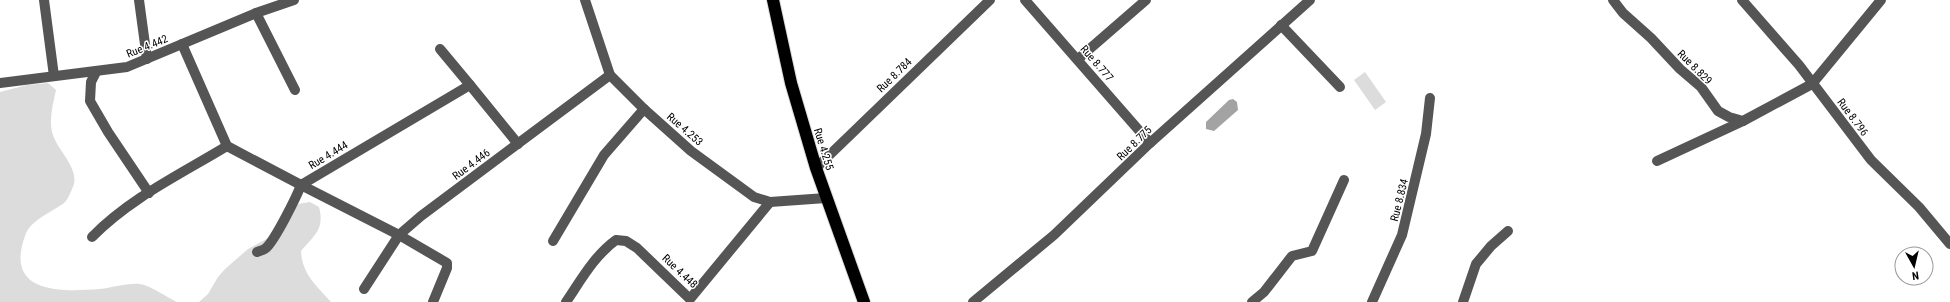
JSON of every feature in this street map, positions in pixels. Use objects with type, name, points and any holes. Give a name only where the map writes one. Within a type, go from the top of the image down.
[{"type":"highway","name":"Rue 4.255","points":[[773,0],[791,83],[816,168],[864,302]]},
{"type":"street","points":[[44,0],[54,76]]},
{"type":"street","points":[[139,0],[147,59]]},
{"type":"street","name":"Rue 4.442","points":[[0,83],[127,67],[256,13],[294,0]]},
{"type":"street","name":"Rue 4.253","points":[[584,0],[610,75],[644,109],[691,151],[754,197],[770,202],[826,198]]},
{"type":"street","name":"Rue 8.784","points":[[816,168],[990,0]]},
{"type":"street","name":"Rue 8.777","points":[[1025,0],[1150,143]]},
{"type":"street","points":[[1078,59],[1146,0]]},
{"type":"street","name":"Rue 8.775","points":[[974,302],[1054,235],[1150,143],[1310,0]]},
{"type":"street","name":"Rue 8.829","points":[[1612,0],[1623,13],[1651,38],[1680,68],[1701,86],[1718,111],[1729,118],[1743,121]]},
{"type":"street","name":"Rue 8.796","points":[[1742,0],[1799,65],[1871,160],[1918,207],[1950,244]]},
{"type":"street","points":[[1657,161],[1743,121],[1812,84],[1881,0]]},
{"type":"street","points":[[256,13],[295,90]]},
{"type":"street","points":[[1281,25],[1340,87]]},
{"type":"street","points":[[182,44],[227,146],[400,235],[447,263],[448,268],[433,302]]},
{"type":"street","points":[[440,49],[518,144]]},
{"type":"street","points":[[96,72],[91,82],[90,101],[108,132],[149,193]]},
{"type":"street","name":"Rue 4.446","points":[[364,289],[400,235],[421,216],[610,75]]},
{"type":"street","name":"Rue 4.444","points":[[301,185],[470,85]]},
{"type":"street","name":"Rue 8.834","points":[[1372,302],[1402,235],[1426,134],[1430,98]]},
{"type":"street","points":[[553,241],[604,155],[644,109]]},
{"type":"street","points":[[92,237],[110,218],[227,146]]},
{"type":"street","points":[[1252,302],[1264,292],[1292,256],[1312,251],[1344,180]]},
{"type":"street","points":[[257,252],[265,248],[274,235],[297,197],[301,185]]},
{"type":"street","name":"Rue 4.448","points":[[566,302],[589,266],[608,246],[616,240],[626,241],[642,251],[689,301],[770,202]]},
{"type":"street","points":[[1463,302],[1476,264],[1490,246],[1508,231]]},
{"type":"shaded area","points":[[1365,72],[1386,102],[1375,110],[1354,80]]},
{"type":"shaded area","points":[[48,83],[56,90],[51,116],[52,132],[73,171],[74,184],[65,202],[36,221],[28,230],[25,236],[21,255],[22,269],[29,279],[40,285],[54,289],[85,290],[139,284],[153,289],[177,302],[0,302],[0,92],[27,85]]},
{"type":"shaded area","points":[[1233,99],[1237,102],[1238,110],[1214,131],[1206,129],[1206,122],[1229,100]]},
{"type":"shaded area","points":[[310,202],[319,207],[321,221],[317,232],[301,251],[302,259],[311,279],[331,302],[199,302],[208,294],[218,277],[225,269],[248,249],[282,229],[298,204]]}]
